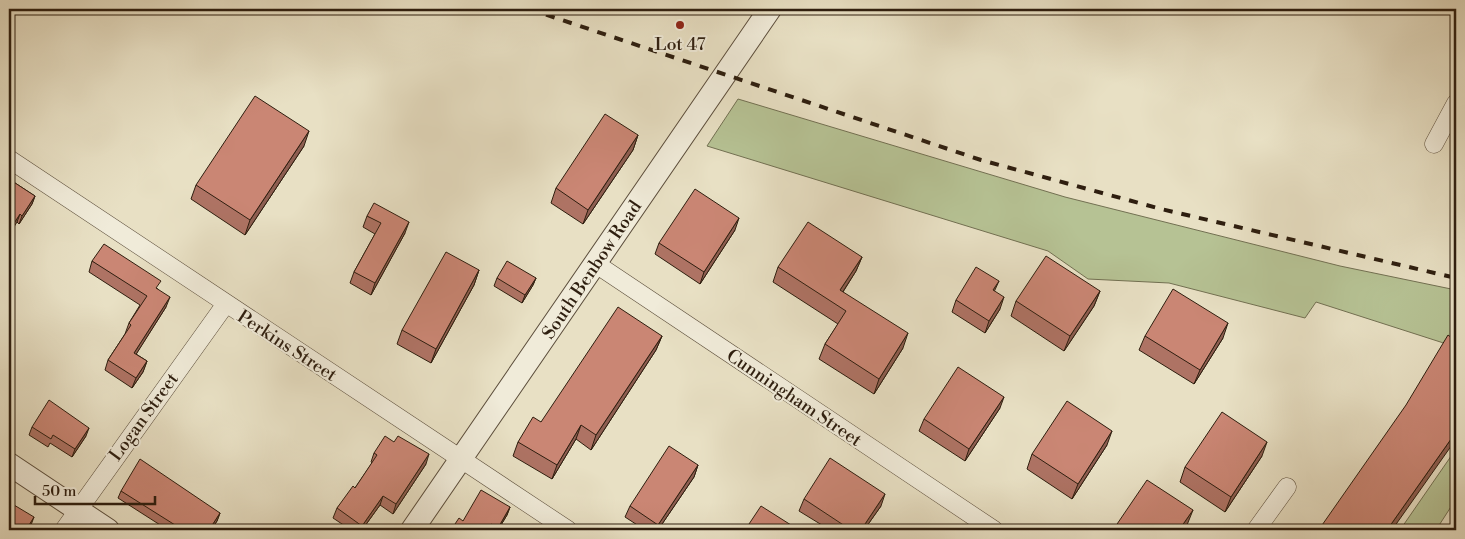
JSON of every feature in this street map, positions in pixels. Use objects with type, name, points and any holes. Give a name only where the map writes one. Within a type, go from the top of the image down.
[{"type":"street","name":"South Benbow Road","points":[[412,530],[770,9]]},
{"type":"street","points":[[1434,144],[1456,103]]},
{"type":"street","name":"Perkins Street","points":[[9,159],[225,305],[568,530]]},
{"type":"street","name":"Cunningham Street","points":[[596,264],[994,530]]},
{"type":"street","name":"Logan Street","points":[[64,530],[225,305]]},
{"type":"street","points":[[9,464],[108,530]]},
{"type":"street","points":[[1256,530],[1287,488]]},
{"type":"green space","points":[[738,99],[1065,197],[1340,266],[1456,290],[1456,347],[1316,302],[1305,318],[1169,283],[1088,279],[1048,251],[707,146]]},
{"type":"green space","points":[[1456,449],[1456,499],[1436,530],[1400,530]]},
{"type":"building","points":[[255,96],[309,131],[250,220],[196,185]]},
{"type":"building","points":[[605,114],[638,135],[588,210],[556,188]]},
{"type":"building","points":[[9,179],[35,196],[9,231]]},
{"type":"building","points":[[695,189],[739,218],[704,272],[659,243]]},
{"type":"building","points":[[374,203],[409,222],[375,283],[354,272],[381,223],[367,216]]},
{"type":"building","points":[[808,222],[862,257],[840,290],[908,333],[879,379],[825,344],[846,311],[778,267]]},
{"type":"building","points":[[104,244],[161,281],[156,288],[170,297],[134,353],[147,361],[136,378],[108,360],[147,296],[92,261]]},
{"type":"building","points":[[446,252],[479,270],[436,349],[402,330]]},
{"type":"building","points":[[1046,256],[1100,291],[1070,336],[1016,301]]},
{"type":"building","points":[[507,261],[536,278],[525,295],[497,278]]},
{"type":"building","points":[[976,267],[999,281],[993,290],[1004,297],[989,321],[956,300]]},
{"type":"building","points":[[1173,289],[1228,323],[1200,370],[1145,336]]},
{"type":"building","points":[[618,307],[662,336],[596,435],[581,425],[557,465],[518,442],[533,417],[541,422]]},
{"type":"building","points":[[1448,335],[1456,341],[1456,432],[1387,530],[1323,530],[1320,528],[1406,405]]},
{"type":"building","points":[[958,367],[1004,397],[969,449],[924,419]]},
{"type":"building","points":[[49,400],[89,428],[75,449],[53,435],[51,439],[32,427]]},
{"type":"building","points":[[1067,401],[1112,431],[1078,484],[1032,454]]},
{"type":"building","points":[[1222,412],[1267,442],[1231,497],[1185,467]]},
{"type":"building","points":[[385,436],[394,442],[398,436],[429,454],[396,504],[383,496],[362,526],[337,508],[353,486],[355,488],[377,455],[374,453]]},
{"type":"building","points":[[669,446],[698,465],[658,525],[630,506]]},
{"type":"building","points":[[830,458],[885,494],[861,530],[851,530],[804,499]]},
{"type":"building","points":[[140,459],[220,513],[209,530],[183,530],[121,491]]},
{"type":"building","points":[[1147,480],[1193,510],[1179,530],[1113,530]]},
{"type":"building","points":[[481,490],[510,507],[498,528],[491,524],[487,530],[451,530],[459,518],[463,521]]},
{"type":"building","points":[[9,502],[34,517],[26,530],[9,530]]},
{"type":"building","points":[[761,506],[791,525],[788,530],[745,530]]},
{"type":"railway","points":[[529,9],[981,160],[1161,209],[1456,278]]},
{"type":"place","name":"Lot 47","points":[[680,25]]}]
